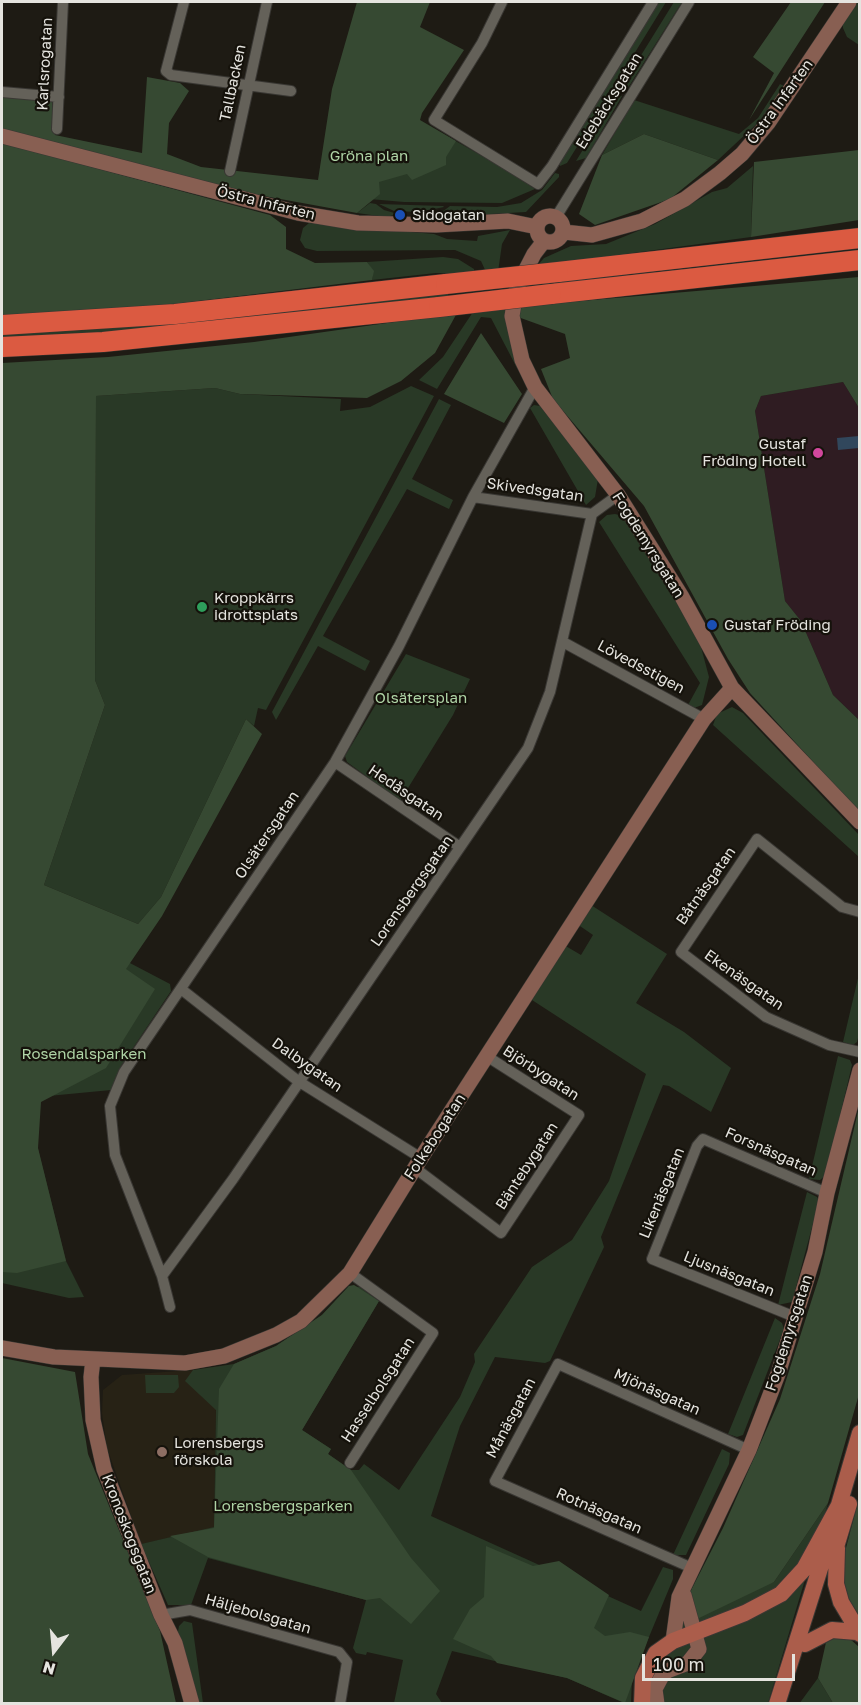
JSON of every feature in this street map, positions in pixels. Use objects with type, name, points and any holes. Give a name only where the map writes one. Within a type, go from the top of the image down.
[{"type":"highway","points":[[2,325],[175,314],[860,238]]},
{"type":"highway","points":[[2,347],[103,342],[860,260]]},
{"type":"main road","points":[[777,1704],[860,1433]]},
{"type":"main road","points":[[786,1704],[860,1470]]},
{"type":"main road","points":[[642,1704],[641,1687],[646,1669],[656,1653],[674,1641],[745,1613],[781,1594],[804,1569],[839,1505]]},
{"type":"main road","points":[[837,1547],[836,1584],[841,1602],[858,1633]]},
{"type":"main road","points":[[805,1644],[832,1630],[858,1633]]},
{"type":"street","name":"Karlsrogatan","points":[[57,129],[63,2]]},
{"type":"street","points":[[184,2],[166,71],[171,75],[291,91]]},
{"type":"street","name":"Tallbacken","points":[[230,171],[267,2]]},
{"type":"street","points":[[502,2],[482,43],[434,120],[538,184],[541,183],[653,2]]},
{"type":"street","name":"Edebäcksgatan","points":[[556,217],[689,2]]},
{"type":"street","name":"Östra Infarten","points":[[564,232],[592,235],[642,221],[685,199],[720,173],[742,154],[768,123],[849,2]]},
{"type":"street","points":[[2,92],[59,97]]},
{"type":"street","name":"Östra Infarten","points":[[2,136],[298,213],[358,223],[436,225],[508,221],[537,227]]},
{"type":"street","points":[[546,216],[556,217],[563,225],[564,232],[557,241],[544,241],[538,234],[537,227],[546,216]]},
{"type":"street","name":"Fogdemyrsgatan","points":[[544,241],[534,254],[517,287],[513,316],[522,360],[535,387],[618,495],[682,597],[732,688],[860,822]]},
{"type":"street","name":"Olsätersgatan","points":[[170,1307],[162,1276],[115,1155],[110,1106],[123,1072],[336,762],[399,646],[473,497],[535,387]]},
{"type":"street","points":[[592,513],[618,495]]},
{"type":"street","name":"Skivedsgatan","points":[[473,497],[592,513]]},
{"type":"street","name":"Lorensbergsgatan","points":[[162,1276],[233,1179],[528,748],[550,692],[592,513]]},
{"type":"street","name":"Lövedsstigen","points":[[563,642],[704,719]]},
{"type":"street","name":"Folkebogatan","points":[[2,1348],[93,1359],[185,1363],[224,1356],[276,1335],[301,1321],[350,1273],[418,1163],[704,719],[732,688]]},
{"type":"street","name":"Hedåsgatan","points":[[336,762],[394,805],[460,847]]},
{"type":"street","name":"Båtnäsgatan","points":[[681,952],[682,946],[757,839],[842,907],[860,912]]},
{"type":"street","name":"Ekenäsgatan","points":[[681,952],[765,1017],[818,1041],[860,1052]]},
{"type":"street","name":"Dalbygatan","points":[[181,989],[298,1081],[418,1163],[501,1233]]},
{"type":"street","name":"Björbygatan","points":[[488,1057],[579,1115]]},
{"type":"street","name":"Fogdemyrsgatan","points":[[674,1641],[677,1606],[684,1583],[749,1450],[778,1374],[815,1252],[827,1192],[860,1070]]},
{"type":"street","name":"Bäntebygatan","points":[[501,1233],[579,1115]]},
{"type":"street","name":"Forsnäsgatan","points":[[703,1139],[827,1192]]},
{"type":"street","name":"Likenäsgatan","points":[[652,1259],[697,1146],[703,1139]]},
{"type":"street","name":"Ljusnäsgatan","points":[[652,1259],[795,1317]]},
{"type":"street","name":"Hasselbolsgatan","points":[[350,1273],[433,1334],[350,1463]]},
{"type":"street","name":"Kronoskogsgatan","points":[[93,1359],[91,1377],[93,1420],[104,1469],[160,1614],[175,1643],[192,1704]]},
{"type":"street","name":"Mjönäsgatan","points":[[554,1368],[560,1365],[749,1450]]},
{"type":"street","name":"Månäsgatan","points":[[495,1481],[554,1368]]},
{"type":"street","name":"Rotnäsgatan","points":[[495,1481],[692,1568]]},
{"type":"street","points":[[657,1704],[655,1689],[662,1676],[667,1671],[688,1663],[698,1654],[699,1644],[686,1610],[684,1583]]},
{"type":"street","name":"Häljebolsgatan","points":[[160,1614],[190,1610],[339,1652],[347,1662],[340,1704]]},
{"type":"shaded area","points":[[843,382],[859,408],[859,720],[833,695],[801,621],[785,601],[755,411],[761,396]]},
{"type":"shaded area","name":"Lorensbergs förskola","points":[[234,1364],[216,1410],[214,1528],[141,1544],[107,1448],[102,1413],[103,1390],[122,1375],[193,1370]]},
{"type":"green space","points":[[357,2],[430,2],[420,27],[464,50],[422,113],[420,120],[456,141],[446,157],[446,165],[412,180],[407,174],[379,182],[380,194],[357,213],[253,194],[2,130],[2,96],[52,100],[55,135],[142,153],[147,77],[180,83],[189,91],[169,123],[167,154],[201,167],[318,180],[332,89]]},
{"type":"green space","points":[[659,2],[666,2],[567,163],[560,166],[560,160]]},
{"type":"green space","points":[[674,2],[682,2],[626,91],[622,86]]},
{"type":"green space","points":[[791,2],[825,2],[749,120],[774,73],[753,57]]},
{"type":"green space","points":[[858,2],[859,45],[847,37],[843,28],[843,24]]},
{"type":"green space","points":[[780,84],[784,86],[765,116],[718,160],[644,134],[602,155],[634,100],[739,134],[758,118]]},
{"type":"green space","points":[[617,94],[622,96],[586,158],[576,161]]},
{"type":"green space","name":"Gröna plan","points":[[420,121],[509,171],[535,189],[502,203],[404,202],[346,197]]},
{"type":"green space","points":[[644,134],[718,160],[670,199],[595,225],[579,214],[602,155]]},
{"type":"green space","points":[[2,143],[270,215],[286,227],[286,249],[315,263],[367,262],[374,271],[372,280],[124,310],[2,319]]},
{"type":"green space","points":[[859,150],[859,220],[751,237],[754,162]]},
{"type":"green space","points":[[753,166],[751,237],[537,266],[544,258],[571,246],[606,244],[655,224],[712,192],[727,188]]},
{"type":"green space","points":[[555,173],[559,174],[559,177],[526,212],[437,217],[426,215],[442,212],[450,206],[497,207],[521,203],[542,190]]},
{"type":"green space","points":[[370,203],[398,214],[386,217],[357,213]]},
{"type":"green space","points":[[379,204],[444,207],[419,212],[394,211]]},
{"type":"green space","points":[[309,223],[434,234],[447,239],[477,241],[478,236],[510,230],[502,244],[498,272],[486,272],[481,261],[455,250],[317,251],[305,248],[300,240],[303,228]]},
{"type":"green space","points":[[443,257],[458,259],[474,269],[474,274],[436,273],[372,280],[373,271],[367,262]]},
{"type":"green space","points":[[859,277],[859,408],[843,382],[761,396],[755,411],[785,601],[801,621],[833,695],[859,720],[859,812],[750,693],[728,659],[644,506],[553,399],[541,369],[570,358],[565,334],[518,317],[522,306]]},
{"type":"green space","points":[[448,292],[448,298],[114,335],[2,341],[2,334],[86,330]]},
{"type":"green space","points":[[507,309],[518,370],[491,318],[481,317],[437,389],[419,380],[443,357],[473,312]]},
{"type":"green space","points":[[457,313],[435,353],[401,381],[367,398],[240,394],[215,388],[96,396],[95,680],[105,705],[44,885],[138,924],[161,897],[246,719],[262,734],[162,916],[126,969],[155,989],[106,1068],[41,1102],[38,1148],[66,1261],[17,1273],[2,1272],[2,363],[108,357],[254,342]]},
{"type":"green space","points":[[481,333],[522,394],[504,423],[444,394]]},
{"type":"green space","name":"Kroppkärrs idrottsplats","points":[[411,386],[434,396],[266,710],[258,708],[254,726],[246,719],[161,897],[138,924],[44,885],[105,705],[95,680],[96,396],[215,388],[240,394],[341,399],[340,411],[370,407]]},
{"type":"green space","points":[[439,399],[451,405],[412,479],[453,500],[449,509],[407,489],[323,636],[370,661],[365,671],[318,646],[276,720],[272,712]]},
{"type":"green space","points":[[534,405],[540,406],[598,479],[595,497],[586,505],[530,408]]},
{"type":"green space","points":[[607,515],[623,516],[659,571],[701,647],[709,677],[702,705],[694,708],[688,705],[700,683],[599,522]]},
{"type":"green space","name":"Olsätersplan","points":[[406,654],[470,679],[453,715],[400,801],[347,762],[345,756]]},
{"type":"green space","points":[[732,707],[743,713],[859,835],[859,857],[713,725],[717,714]]},
{"type":"green space","name":"Lorensbergsparken","points":[[591,905],[667,954],[636,1003],[684,1032],[731,1068],[711,1112],[669,1086],[663,1085],[601,1237],[604,1247],[550,1361],[545,1363],[495,1357],[460,1426],[431,1516],[641,1611],[663,1567],[673,1570],[673,1579],[632,1678],[631,1703],[624,1703],[567,1678],[452,1651],[436,1694],[442,1703],[394,1703],[403,1660],[367,1652],[366,1655],[356,1653],[353,1648],[366,1600],[208,1558],[191,1605],[168,1605],[141,1544],[214,1527],[216,1410],[185,1381],[193,1370],[234,1364],[276,1346],[322,1315],[349,1286],[360,1287],[379,1301],[302,1430],[331,1449],[328,1454],[351,1470],[359,1470],[364,1464],[399,1490],[460,1397],[475,1362],[474,1354],[532,1267],[572,1240],[609,1181],[646,1074],[532,1000],[564,945],[581,955],[593,935],[577,924]]},
{"type":"green space","name":"Rosendalsparken","points":[[128,962],[170,984],[171,991],[121,1066],[111,1090],[38,1097],[38,1149],[66,1261],[84,1297],[69,1298],[2,1283],[2,1061]]},
{"type":"green space","points":[[859,974],[859,1034],[857,1042],[853,1045],[843,1042]]},
{"type":"green space","points":[[838,1056],[850,1060],[852,1065],[826,1175],[820,1180],[809,1179]]},
{"type":"green space","points":[[859,1107],[859,1394],[828,1503],[774,1582],[697,1619],[687,1598],[723,1528],[780,1399],[820,1274]]},
{"type":"green space","points":[[807,1192],[817,1197],[819,1201],[792,1302],[778,1305]]},
{"type":"green space","points":[[354,1285],[379,1301],[302,1430],[331,1449],[328,1454],[351,1470],[411,1558],[440,1591],[411,1624],[380,1598],[366,1600],[208,1557],[170,1536],[214,1528],[219,1389],[234,1364],[276,1346],[322,1315],[349,1286]]},
{"type":"green space","points":[[775,1318],[782,1323],[784,1329],[743,1435],[737,1437],[728,1434]]},
{"type":"green space","points":[[2,1358],[75,1372],[88,1454],[160,1631],[176,1703],[2,1703]]},
{"type":"green space","points":[[145,1375],[178,1375],[179,1387],[174,1393],[146,1393]]},
{"type":"green space","points":[[722,1449],[730,1453],[729,1464],[686,1555],[673,1555]]},
{"type":"green space","points":[[859,1498],[859,1626],[834,1594]]},
{"type":"green space","points":[[828,1503],[768,1703],[656,1703],[648,1687],[687,1598],[774,1582]]},
{"type":"green space","points":[[486,1546],[533,1566],[559,1561],[609,1595],[594,1628],[605,1636],[630,1632],[649,1637],[625,1703],[567,1678],[497,1663],[491,1656],[453,1639],[470,1609],[484,1597]]},
{"type":"green space","points":[[184,1621],[192,1623],[203,1703],[197,1703],[177,1637],[179,1626]]},
{"type":"green space","points":[[827,1638],[850,1639],[859,1647],[859,1703],[833,1703],[818,1678]]},
{"type":"green space","points":[[818,1678],[833,1703],[799,1704]]},
{"type":"water","points":[[859,436],[859,448],[838,450],[837,438]]},
{"type":"place","name":"Sidogatan","points":[[400,215]]},
{"type":"place","name":"Gustaf Fröding Hotell","points":[[818,453]]},
{"type":"place","name":"Kroppkärrs idrottsplats","points":[[202,607]]},
{"type":"place","name":"Gustaf Fröding","points":[[712,625]]},
{"type":"place","name":"Lorensbergs förskola","points":[[162,1452]]}]
